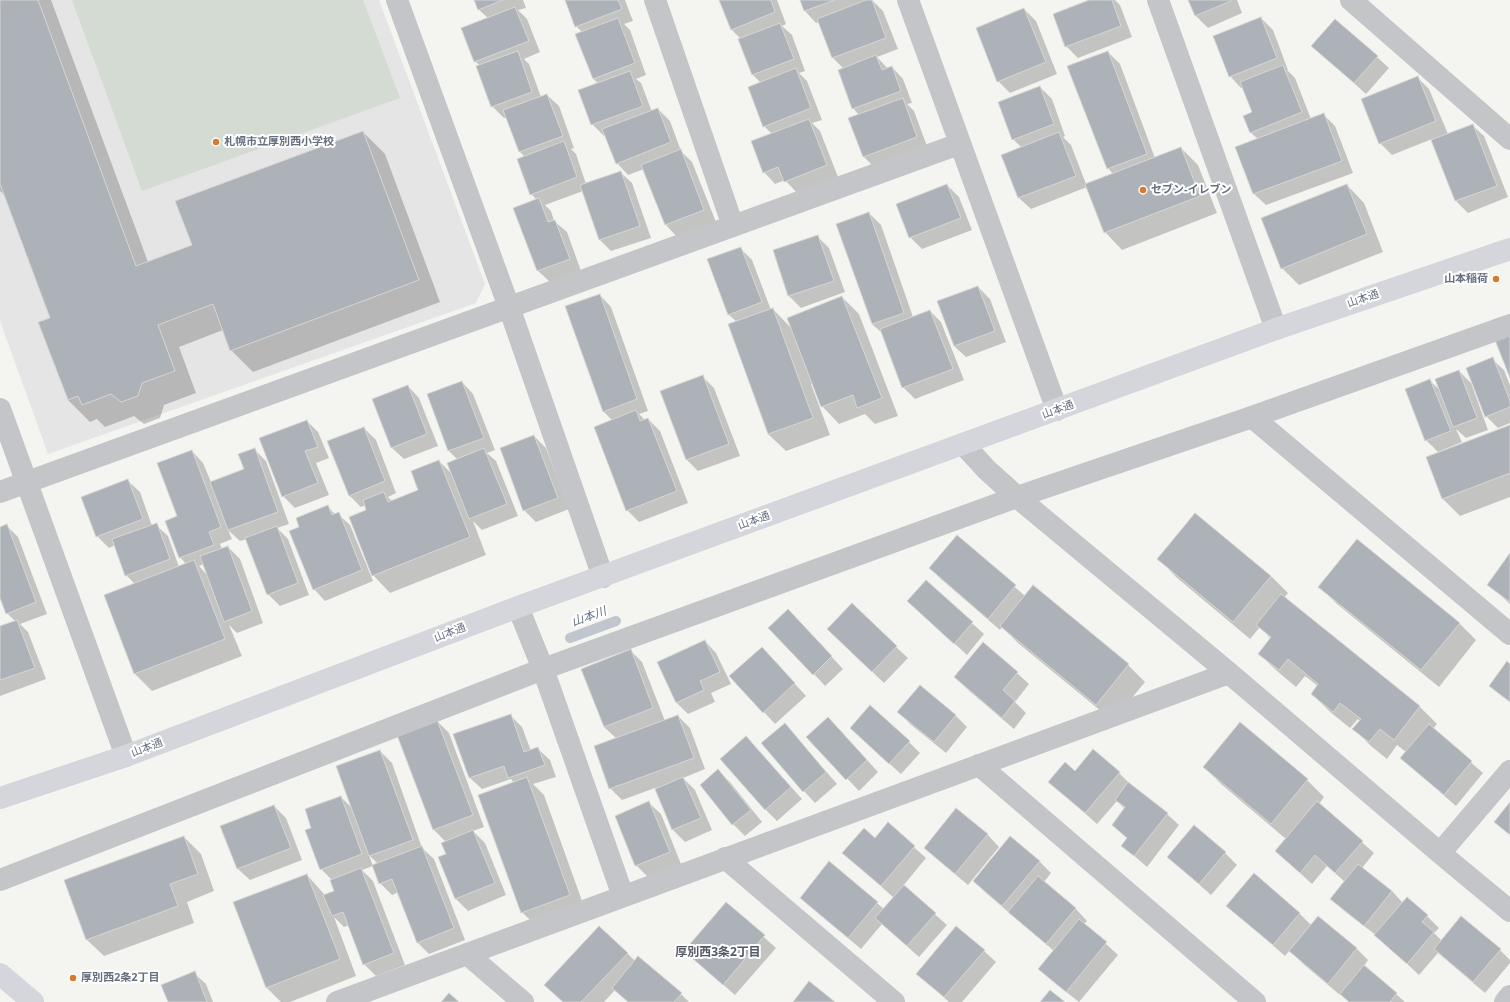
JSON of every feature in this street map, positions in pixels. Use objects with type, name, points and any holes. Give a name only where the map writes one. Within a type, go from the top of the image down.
[{"type":"street","points":[[397,0],[509,308],[603,577]]},
{"type":"street","points":[[654,0],[733,226]]},
{"type":"street","points":[[908,0],[1057,410]]},
{"type":"street","points":[[1158,0],[1276,329]]},
{"type":"street","points":[[1351,0],[1510,139]]},
{"type":"street","points":[[0,492],[960,144]]},
{"type":"street","name":"山本通","points":[[0,798],[126,756],[518,607],[1276,329],[1510,249]]},
{"type":"street","points":[[0,880],[543,669],[1014,494],[1252,417],[1510,325]]},
{"type":"street","points":[[0,409],[126,756]]},
{"type":"street","points":[[1252,417],[1510,634]]},
{"type":"street","points":[[964,444],[987,470],[1014,494],[1230,673],[1510,911]]},
{"type":"street","points":[[518,607],[543,669],[623,896]]},
{"type":"street","points":[[337,1002],[1230,673]]},
{"type":"street","points":[[979,765],[1255,1002]]},
{"type":"street","points":[[1440,853],[1510,771]]},
{"type":"street","points":[[725,858],[894,1002]]},
{"type":"street","points":[[467,954],[523,1002]]},
{"type":"street","points":[[0,974],[33,1002]]},
{"type":"street","points":[[1505,1002],[1510,996]]},
{"type":"shaded area","name":"札幌市立厚別西小学校","points":[[0,0],[379,0],[485,284],[476,303],[48,454],[0,321]]},
{"type":"shaded area","points":[[72,0],[363,0],[400,98],[142,191]]},
{"type":"building","points":[[0,0],[38,0],[136,266],[192,245],[175,201],[363,131],[419,280],[230,351],[213,304],[158,325],[175,371],[142,383],[138,396],[121,402],[111,394],[82,405],[78,396],[68,400],[38,322],[50,318],[0,184]]},
{"type":"building","points":[[474,0],[503,0],[478,10]]},
{"type":"building","points":[[565,0],[618,0],[622,9],[575,27]]},
{"type":"building","points":[[719,0],[771,0],[775,12],[731,30]]},
{"type":"building","points":[[800,0],[835,0],[804,11]]},
{"type":"building","points":[[866,0],[872,0],[886,38],[832,58],[817,19]]},
{"type":"building","points":[[1089,0],[1112,0],[1121,26],[1065,47],[1053,14]]},
{"type":"building","points":[[1188,0],[1231,0],[1231,1],[1195,16]]},
{"type":"building","points":[[515,7],[529,41],[474,62],[461,28]]},
{"type":"building","points":[[1024,8],[1046,62],[997,82],[976,28]]},
{"type":"building","points":[[1261,17],[1277,58],[1229,77],[1213,36]]},
{"type":"building","points":[[618,18],[635,63],[593,79],[575,34]]},
{"type":"building","points":[[1335,19],[1378,56],[1354,83],[1311,46]]},
{"type":"building","points":[[780,23],[794,59],[752,75],[738,39]]},
{"type":"building","points":[[518,51],[532,92],[491,107],[476,66]]},
{"type":"building","points":[[1108,51],[1147,154],[1107,169],[1067,66]]},
{"type":"building","points":[[876,55],[882,70],[892,66],[901,91],[852,109],[838,70]]},
{"type":"building","points":[[1283,65],[1302,112],[1250,133],[1243,116],[1252,112],[1240,82]]},
{"type":"building","points":[[796,68],[811,108],[763,127],[748,87]]},
{"type":"building","points":[[630,71],[643,106],[591,125],[578,90]]},
{"type":"building","points":[[1418,76],[1436,121],[1379,144],[1361,99]]},
{"type":"building","points":[[1040,86],[1054,124],[1012,140],[998,102]]},
{"type":"building","points":[[547,94],[563,136],[519,152],[503,110]]},
{"type":"building","points":[[903,98],[917,137],[863,157],[848,118]]},
{"type":"building","points":[[658,108],[671,142],[616,164],[602,129]]},
{"type":"building","points":[[1324,113],[1342,161],[1253,194],[1235,147]]},
{"type":"building","points":[[809,119],[827,165],[784,182],[778,167],[763,173],[751,141]]},
{"type":"building","points":[[1473,124],[1497,186],[1455,201],[1431,140]]},
{"type":"building","points":[[1059,132],[1076,176],[1018,198],[1001,155]]},
{"type":"building","points":[[564,141],[577,177],[530,195],[517,159]]},
{"type":"building","name":"セブン-イレブン","points":[[1181,147],[1200,196],[1104,233],[1085,184]]},
{"type":"building","points":[[681,149],[704,210],[665,225],[641,165]]},
{"type":"building","points":[[621,171],[640,226],[599,240],[580,185]]},
{"type":"building","points":[[947,184],[961,218],[909,238],[896,204]]},
{"type":"building","points":[[1347,184],[1367,234],[1281,269],[1261,218]]},
{"type":"building","points":[[539,198],[548,222],[555,220],[570,259],[537,271],[513,208]]},
{"type":"building","points":[[869,212],[904,313],[872,324],[836,224]]},
{"type":"building","points":[[818,235],[834,281],[788,296],[773,250]]},
{"type":"building","points":[[741,247],[762,302],[728,315],[707,259]]},
{"type":"building","points":[[978,286],[995,331],[954,346],[937,301]]},
{"type":"building","points":[[600,294],[637,399],[603,412],[565,306]]},
{"type":"building","points":[[842,296],[882,398],[857,408],[853,395],[821,407],[787,318]]},
{"type":"building","points":[[773,308],[813,418],[768,434],[728,324]]},
{"type":"building","points":[[930,310],[953,369],[902,388],[880,329]]},
{"type":"building","points":[[1510,334],[1510,378],[1495,340]]},
{"type":"building","points":[[1493,357],[1510,401],[1510,407],[1485,417],[1466,368]]},
{"type":"building","points":[[1459,370],[1477,418],[1453,427],[1435,379]]},
{"type":"building","points":[[703,375],[729,444],[686,460],[660,391]]},
{"type":"building","points":[[1430,379],[1451,431],[1425,441],[1405,389]]},
{"type":"building","points":[[462,381],[484,438],[448,451],[427,394]]},
{"type":"building","points":[[408,385],[427,434],[391,448],[372,399]]},
{"type":"building","points":[[636,410],[640,421],[648,418],[677,491],[626,511],[594,427]]},
{"type":"building","points":[[307,420],[318,447],[305,451],[318,483],[282,497],[259,438]]},
{"type":"building","points":[[1510,425],[1510,473],[1442,499],[1426,457]]},
{"type":"building","points":[[364,427],[385,481],[349,496],[327,441]]},
{"type":"building","points":[[534,435],[558,498],[523,511],[500,448]]},
{"type":"building","points":[[255,448],[278,512],[228,530],[210,482],[244,469],[238,454]]},
{"type":"building","points":[[484,448],[507,504],[469,519],[447,463]]},
{"type":"building","points":[[192,450],[221,527],[209,532],[214,545],[179,558],[165,521],[177,516],[157,463]]},
{"type":"building","points":[[439,460],[470,537],[372,576],[349,517],[366,510],[363,500],[384,492],[388,502],[418,490],[411,471]]},
{"type":"building","points":[[128,479],[143,519],[96,537],[81,497]]},
{"type":"building","points":[[328,505],[332,515],[339,512],[362,570],[313,590],[289,531],[299,527],[296,518]]},
{"type":"building","points":[[1195,513],[1271,576],[1233,622],[1157,559]]},
{"type":"building","points":[[157,523],[170,559],[125,576],[112,539]]},
{"type":"building","points":[[7,524],[36,602],[6,614],[0,598],[0,527]]},
{"type":"building","points":[[277,526],[298,583],[267,595],[245,538]]},
{"type":"building","points":[[957,535],[1016,585],[988,619],[929,568]]},
{"type":"building","points":[[1357,539],[1460,623],[1421,670],[1318,587]]},
{"type":"building","points":[[228,546],[252,611],[224,622],[200,556]]},
{"type":"building","points":[[1510,553],[1510,602],[1487,585]]},
{"type":"building","points":[[194,560],[225,639],[134,674],[104,595]]},
{"type":"building","points":[[926,580],[973,622],[954,644],[907,601]]},
{"type":"building","points":[[1033,585],[1129,664],[1096,705],[1000,626]]},
{"type":"building","points":[[1281,594],[1420,706],[1394,740],[1380,729],[1369,742],[1352,729],[1361,719],[1340,703],[1333,712],[1311,694],[1318,684],[1288,659],[1279,670],[1258,654],[1271,637],[1256,625]]},
{"type":"building","points":[[852,603],[897,646],[872,672],[827,629]]},
{"type":"building","points":[[788,609],[832,656],[813,675],[768,628]]},
{"type":"building","points":[[17,620],[35,668],[0,680],[0,626]]},
{"type":"building","points":[[705,640],[720,672],[700,681],[704,690],[676,703],[657,662]]},
{"type":"building","points":[[983,642],[1018,672],[1003,690],[1015,701],[1002,718],[954,677]]},
{"type":"building","points":[[762,647],[795,683],[763,713],[729,676]]},
{"type":"building","points":[[631,649],[653,708],[604,727],[581,669]]},
{"type":"building","points":[[1507,661],[1510,664],[1510,702],[1489,686]]},
{"type":"building","points":[[920,685],[956,715],[934,742],[897,712]]},
{"type":"building","points":[[870,705],[910,741],[889,764],[850,728]]},
{"type":"building","points":[[511,714],[524,752],[538,747],[545,765],[508,778],[504,766],[469,778],[453,734]]},
{"type":"building","points":[[678,715],[694,758],[609,789],[594,746]]},
{"type":"building","points":[[828,717],[867,760],[846,780],[806,737]]},
{"type":"building","points":[[437,720],[473,815],[433,830],[397,735]]},
{"type":"building","points":[[1240,722],[1308,779],[1271,824],[1203,767]]},
{"type":"building","points":[[785,723],[826,772],[803,792],[761,743]]},
{"type":"building","points":[[1429,724],[1472,761],[1444,795],[1400,758]]},
{"type":"building","points":[[746,736],[791,787],[765,810],[720,759]]},
{"type":"building","points":[[1093,749],[1120,772],[1085,813],[1048,782],[1065,762],[1075,771]]},
{"type":"building","points":[[380,750],[413,840],[369,856],[336,766]]},
{"type":"building","points":[[718,769],[751,810],[732,825],[700,785]]},
{"type":"building","points":[[527,777],[570,895],[521,913],[478,795]]},
{"type":"building","points":[[683,777],[701,818],[672,830],[655,789]]},
{"type":"building","points":[[1128,782],[1168,813],[1134,856],[1121,846],[1127,838],[1112,825],[1125,807],[1115,800]]},
{"type":"building","points":[[341,796],[362,854],[320,870],[305,830],[311,828],[305,809]]},
{"type":"building","points":[[649,801],[670,852],[635,866],[615,816]]},
{"type":"building","points":[[1317,801],[1363,841],[1335,873],[1315,855],[1300,873],[1275,851]]},
{"type":"building","points":[[1510,802],[1510,835],[1494,822]]},
{"type":"building","points":[[274,805],[291,848],[237,869],[220,826]]},
{"type":"building","points":[[956,808],[988,834],[955,874],[924,848]]},
{"type":"building","points":[[888,822],[915,846],[881,886],[842,853],[864,828],[875,838]]},
{"type":"building","points":[[1194,825],[1226,852],[1199,884],[1167,857]]},
{"type":"building","points":[[473,830],[495,883],[455,899],[438,857],[446,854],[441,843]]},
{"type":"building","points":[[184,836],[198,874],[170,884],[178,906],[86,940],[64,880]]},
{"type":"building","points":[[1010,836],[1040,861],[1002,906],[973,881]]},
{"type":"building","points":[[422,846],[454,928],[417,943],[392,879],[379,884],[372,865]]},
{"type":"building","points":[[829,861],[878,902],[848,938],[800,898]]},
{"type":"building","points":[[1358,864],[1392,891],[1364,926],[1330,899]]},
{"type":"building","points":[[361,868],[394,953],[363,965],[343,912],[332,916],[323,895],[334,891],[330,880]]},
{"type":"building","points":[[1254,873],[1300,913],[1273,945],[1226,906]]},
{"type":"building","points":[[307,874],[340,959],[266,988],[233,902]]},
{"type":"building","points":[[1038,876],[1076,908],[1046,944],[1008,912]]},
{"type":"building","points":[[904,885],[936,913],[907,946],[875,918]]},
{"type":"building","points":[[1407,897],[1428,915],[1422,922],[1434,932],[1407,964],[1374,935]]},
{"type":"building","points":[[726,902],[765,935],[723,985],[684,951]]},
{"type":"building","points":[[1318,916],[1357,948],[1328,984],[1289,951]]},
{"type":"building","points":[[1461,916],[1501,949],[1473,982],[1434,949]]},
{"type":"building","points":[[1079,919],[1107,942],[1066,992],[1038,969]]},
{"type":"building","points":[[599,926],[628,953],[581,1002],[563,1002],[544,985]]},
{"type":"building","points":[[956,926],[985,950],[944,997],[916,974]]},
{"type":"building","points":[[638,956],[682,993],[674,1002],[628,1002],[612,988]]},
{"type":"building","points":[[1364,965],[1397,993],[1390,1002],[1349,1002],[1340,994]]},
{"type":"building","points":[[195,971],[207,1002],[168,1002],[161,985]]},
{"type":"building","points":[[809,981],[835,1002],[793,1002]]},
{"type":"building","points":[[1050,990],[1065,1002],[1040,1002]]},
{"type":"building","points":[[449,993],[459,1002],[441,1002]]},
{"type":"waterway","name":"山本川","points":[[570,638],[616,621]]},
{"type":"place","name":"札幌市立厚別西小学校","points":[[216,142]]},
{"type":"place","name":"セブン-イレブン","points":[[1143,190]]},
{"type":"place","name":"山本稲荷","points":[[1496,279]]},
{"type":"place","name":"厚別西2条2丁目","points":[[73,978]]},
{"type":"district","name":"厚別西3条2丁目","points":[[718,953]]}]
